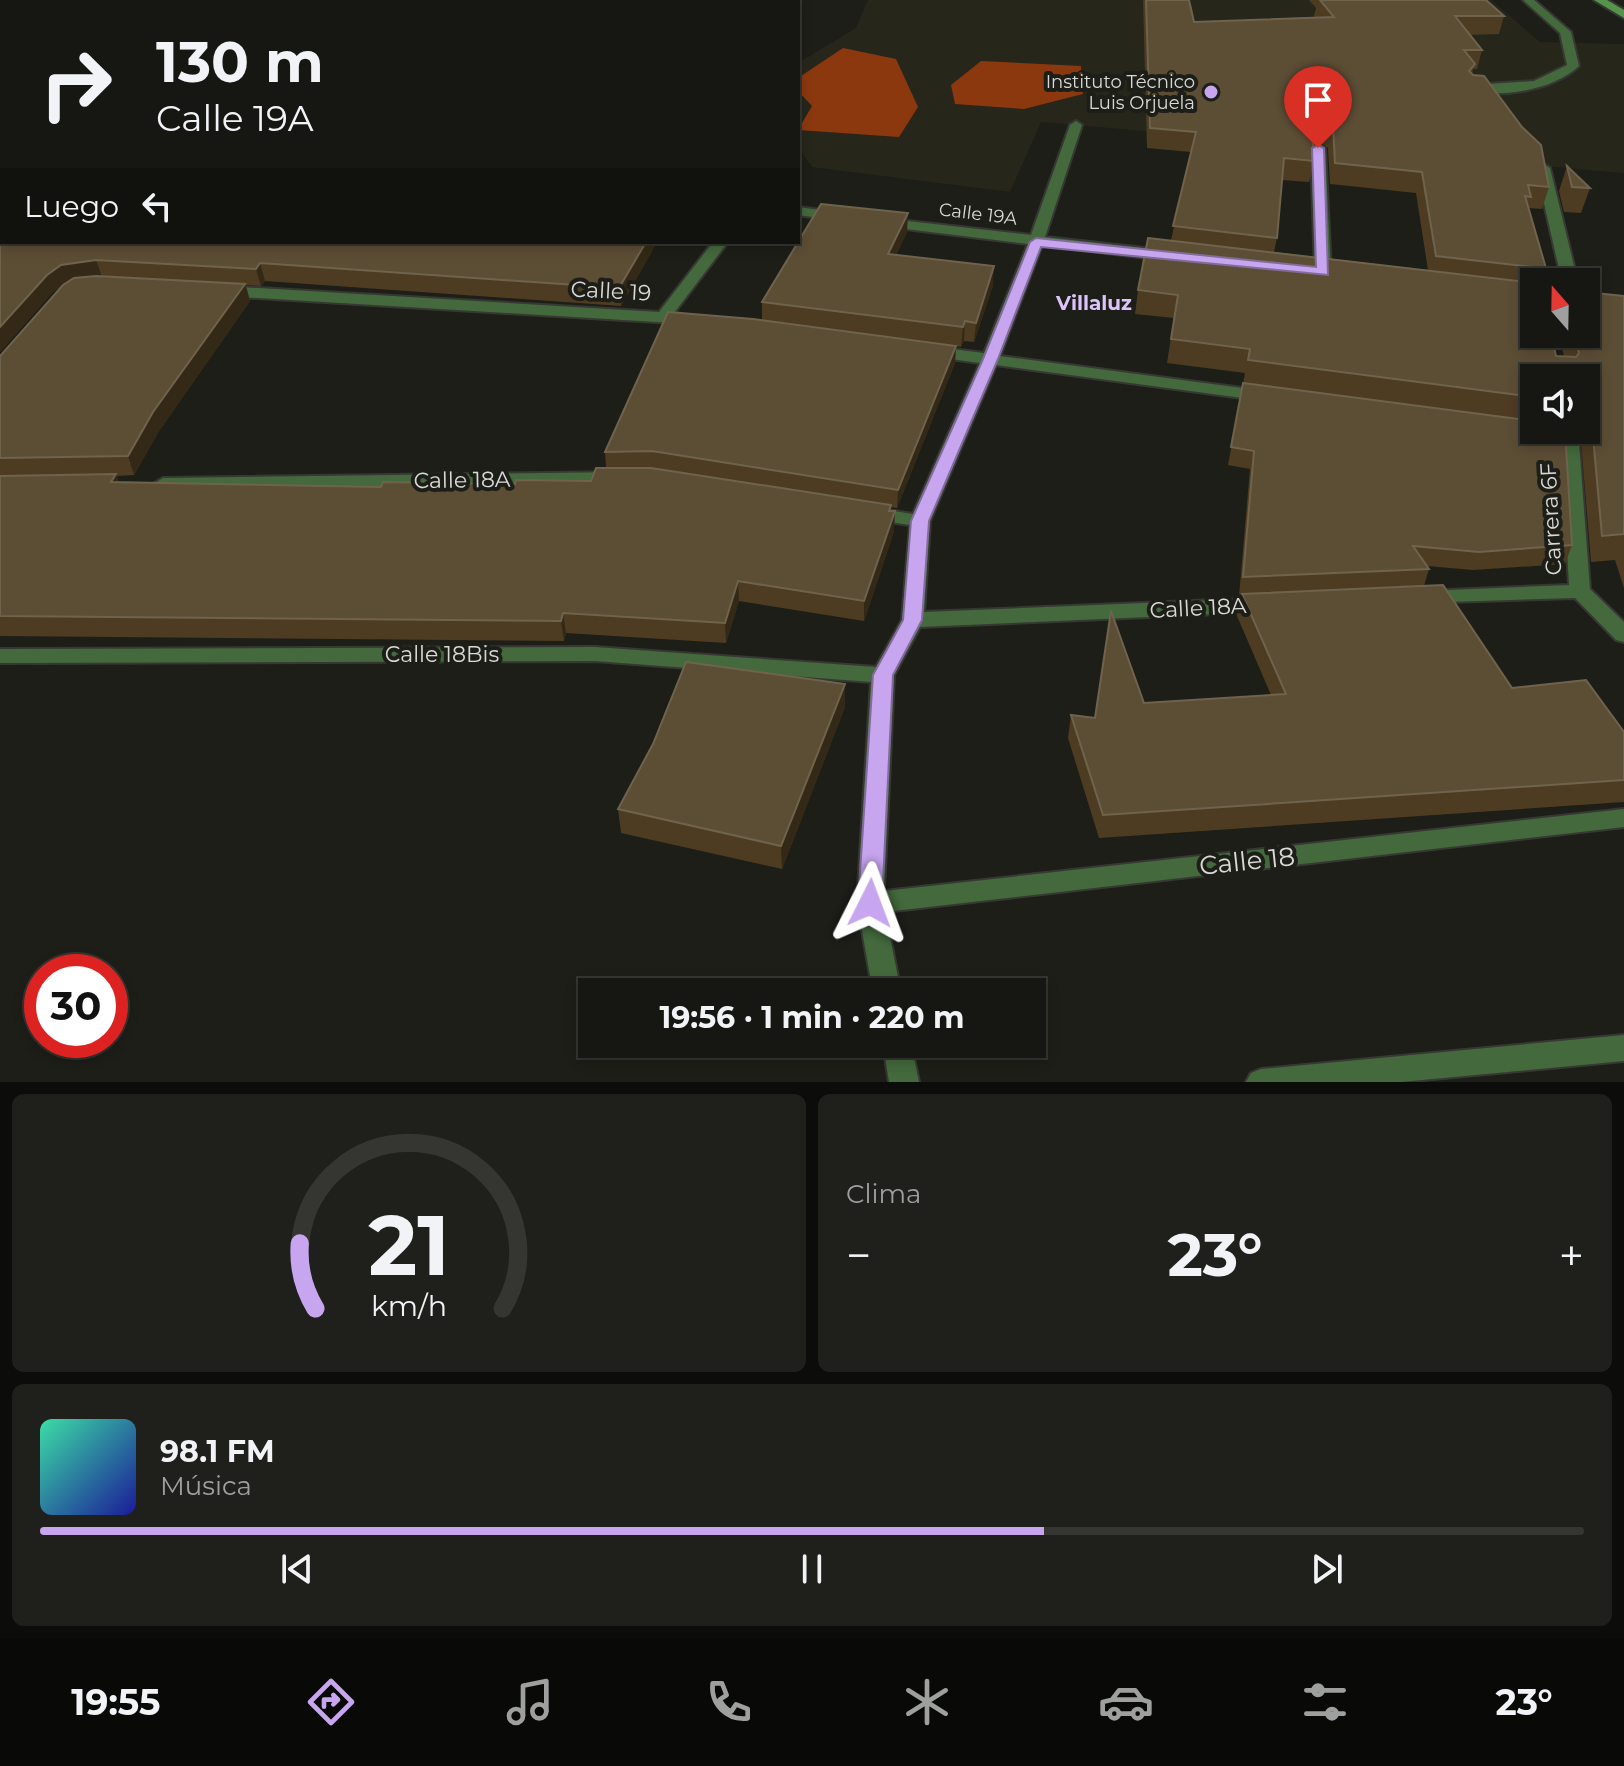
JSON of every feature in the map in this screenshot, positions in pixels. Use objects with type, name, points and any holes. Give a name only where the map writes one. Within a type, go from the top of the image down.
[{"type":"street","points":[[1472,89],[1520,88],[1553,81],[1573,66],[1565,32],[1528,0]]},
{"type":"street","points":[[1599,0],[1624,15]]},
{"type":"street","points":[[884,978],[870,903],[883,675],[913,620],[920,521],[990,359],[1036,242],[1076,125]]},
{"type":"street","points":[[1318,148],[1323,272]]},
{"type":"street","points":[[1543,168],[1567,268]]},
{"type":"street","name":"Calle 19A","points":[[800,211],[1187,258]]},
{"type":"street","points":[[664,316],[719,244]]},
{"type":"street","name":"Calle 19","points":[[211,291],[664,316],[711,322]]},
{"type":"street","points":[[913,349],[1288,399]]},
{"type":"street","name":"Carrera 6F","points":[[1566,444],[1580,591],[1624,635]]},
{"type":"street","name":"Calle 18A","points":[[143,484],[638,478]]},
{"type":"street","points":[[857,511],[920,521]]},
{"type":"street","points":[[1405,599],[1580,591]]},
{"type":"street","name":"Calle 18A","points":[[913,620],[1278,604]]},
{"type":"street","name":"Calle 18Bis","points":[[0,656],[595,654],[883,675]]},
{"type":"street","name":"Calle 18","points":[[870,903],[1624,818]]},
{"type":"street","points":[[1261,1082],[1349,1078],[1624,1048]]},
{"type":"street","points":[[900,1058],[904,1082]]},
{"type":"shaded area","name":"Instituto Técnico Luis Orjuela","points":[[868,0],[1491,0],[1540,42],[1624,44],[1624,173],[1041,122],[1010,192],[812,167],[800,150],[800,62],[856,28]]},
{"type":"shaded area","points":[[843,48],[896,59],[918,107],[899,137],[800,130],[812,106],[800,93],[800,77]]},
{"type":"shaded area","points":[[981,61],[1081,66],[1083,94],[1024,109],[955,104],[951,85]]},
{"type":"building","points":[[1146,0],[1189,0],[1194,22],[1334,17],[1320,0],[1486,0],[1504,16],[1455,16],[1482,50],[1464,50],[1475,64],[1469,71],[1473,75],[1484,76],[1522,127],[1541,145],[1549,187],[1528,185],[1531,197],[1525,196],[1546,268],[1436,256],[1422,172],[1335,163],[1333,127],[1324,121],[1312,128],[1314,161],[1284,158],[1277,238],[1173,226],[1196,132],[1150,128]]},
{"type":"building","points":[[1567,166],[1590,188],[1572,187]]},
{"type":"building","points":[[821,204],[908,213],[888,254],[994,266],[976,323],[965,321],[963,327],[762,302],[797,244],[800,244]]},
{"type":"building","points":[[1148,238],[1520,281],[1520,348],[1554,348],[1556,356],[1576,357],[1577,348],[1600,348],[1600,293],[1624,296],[1624,534],[1602,536],[1594,444],[1600,444],[1600,364],[1520,364],[1520,395],[1248,360],[1250,349],[1171,339],[1178,295],[1138,290]]},
{"type":"building","points":[[0,244],[645,244],[619,288],[260,263],[256,269],[96,260],[61,265],[47,275],[0,327]]},
{"type":"building","points":[[96,276],[245,284],[153,412],[128,456],[0,458],[0,356],[63,285],[74,278]]},
{"type":"building","points":[[668,312],[753,319],[956,346],[898,490],[652,451],[605,452]]},
{"type":"building","points":[[1243,383],[1520,419],[1520,444],[1566,444],[1572,545],[1479,552],[1413,546],[1429,569],[1243,577],[1254,451],[1231,447]]},
{"type":"building","points":[[596,468],[651,468],[891,505],[889,511],[895,511],[864,601],[738,581],[725,623],[563,613],[561,621],[0,616],[0,476],[116,474],[111,482],[381,487],[383,482],[515,484],[516,480],[591,481]]},
{"type":"building","points":[[1443,585],[1512,688],[1586,680],[1624,732],[1624,780],[1103,815],[1071,715],[1095,718],[1111,611],[1144,703],[1286,694],[1242,594]]},
{"type":"building","points":[[686,662],[845,684],[781,846],[618,809],[653,744]]},
{"type":"place","name":"Instituto Técnico Luis Orjuela","points":[[1211,92]]},
{"type":"district","name":"Villaluz","points":[[1094,303]]},
{"type":"route","points":[[870,903],[883,675],[913,620],[920,521],[990,359],[1036,242],[1323,272],[1318,148]]}]
